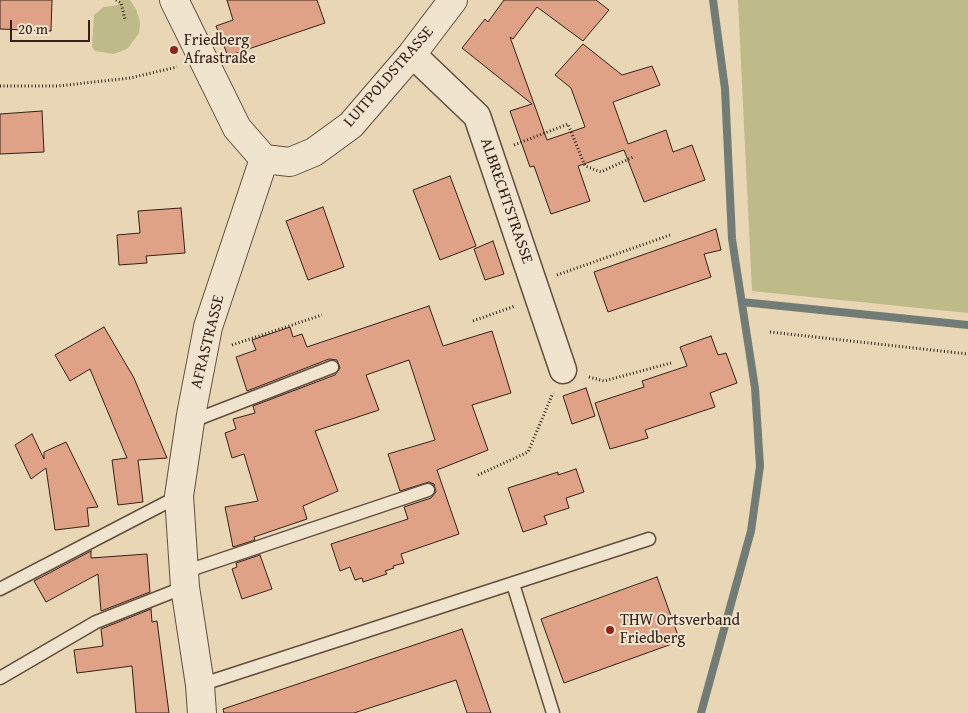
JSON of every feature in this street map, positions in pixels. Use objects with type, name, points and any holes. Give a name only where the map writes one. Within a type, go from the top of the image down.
[{"type":"street","points":[[174,0],[236,128],[264,159]]},
{"type":"street","name":"LUITPOLDSTRASSE","points":[[264,159],[290,162],[314,152],[351,125],[412,54],[453,0]]},
{"type":"street","name":"ALBRECHTSTRASSE","points":[[412,54],[476,116],[563,370]]},
{"type":"street","name":"AFRASTRASSE","points":[[202,713],[200,685],[185,580],[180,496],[190,422],[208,327],[264,159]]},
{"type":"lane","points":[[190,422],[332,367]]},
{"type":"lane","points":[[0,678],[96,622],[185,580],[428,490]]},
{"type":"lane","points":[[0,589],[180,496]]},
{"type":"lane","points":[[200,685],[649,539]]},
{"type":"lane","points":[[513,584],[553,713]]},
{"type":"path","points":[[116,0],[121,3],[125,19]]},
{"type":"path","points":[[0,86],[58,86],[130,78],[177,67],[173,58]]},
{"type":"path","points":[[490,155],[568,124],[585,166],[601,172],[633,157]]},
{"type":"path","points":[[473,321],[536,290],[670,235]]},
{"type":"path","points":[[203,355],[322,315]]},
{"type":"path","points":[[770,332],[968,354]]},
{"type":"path","points":[[478,475],[528,452],[563,370],[604,381],[671,363]]},
{"type":"shaded area","points":[[121,0],[130,0],[136,9],[140,22],[139,33],[128,48],[122,51],[113,54],[95,51],[92,47],[94,15],[104,7],[118,5]]},
{"type":"shaded area","points":[[738,0],[968,0],[968,313],[752,291]]},
{"type":"building","points":[[0,0],[52,0],[51,31],[0,29]]},
{"type":"building","points":[[227,0],[317,0],[325,23],[228,56],[216,26],[233,20]]},
{"type":"building","points":[[504,0],[596,0],[609,10],[583,41],[537,7],[513,39],[510,37],[547,140],[585,127],[571,88],[555,75],[583,44],[622,75],[652,66],[660,85],[613,102],[628,144],[666,130],[673,152],[692,145],[705,180],[644,202],[624,150],[578,166],[590,201],[551,214],[534,166],[530,167],[510,111],[532,104],[462,48],[485,19],[488,22]]},
{"type":"building","points":[[42,111],[44,152],[0,154],[0,114]]},
{"type":"building","points":[[450,176],[476,246],[440,260],[413,190]]},
{"type":"building","points":[[323,207],[344,267],[308,280],[286,221]]},
{"type":"building","points":[[181,208],[185,253],[146,256],[147,263],[119,265],[117,235],[140,233],[138,211]]},
{"type":"building","points":[[716,229],[721,250],[704,254],[711,277],[608,312],[594,272]]},
{"type":"building","points":[[493,241],[504,274],[485,280],[474,249]]},
{"type":"building","points":[[429,306],[443,346],[492,331],[511,393],[472,405],[488,450],[437,470],[459,534],[401,554],[404,563],[393,566],[394,568],[385,571],[387,574],[363,582],[362,578],[355,580],[350,567],[340,571],[331,544],[408,519],[404,507],[431,498],[436,492],[434,484],[429,482],[400,491],[388,454],[435,440],[409,360],[366,375],[379,410],[315,431],[338,491],[303,506],[307,519],[254,537],[255,540],[233,547],[225,507],[258,501],[244,454],[232,458],[225,433],[236,429],[233,419],[255,413],[253,406],[335,375],[340,368],[337,360],[329,359],[247,391],[236,357],[256,350],[252,340],[290,327],[293,337],[302,334],[307,347]]},
{"type":"building","points":[[104,327],[134,378],[167,458],[138,460],[143,502],[118,505],[112,460],[127,458],[90,369],[70,381],[55,355]]},
{"type":"building","points":[[711,336],[718,355],[726,353],[737,383],[710,393],[715,407],[645,430],[648,438],[610,449],[595,403],[644,387],[642,381],[687,366],[680,347]]},
{"type":"building","points":[[586,388],[595,416],[572,424],[563,396]]},
{"type":"building","points":[[32,434],[44,459],[44,452],[66,442],[98,507],[87,508],[89,526],[55,530],[46,468],[31,479],[15,445]]},
{"type":"building","points":[[576,469],[584,492],[566,498],[569,508],[544,516],[547,524],[523,532],[508,488],[558,472],[558,475]]},
{"type":"building","points":[[91,551],[91,558],[147,554],[150,592],[101,611],[98,574],[46,602],[34,581]]},
{"type":"building","points":[[260,555],[272,589],[242,599],[232,569],[237,567],[236,563]]},
{"type":"building","name":"THW Ortsverband Friedberg","points":[[657,577],[680,641],[564,683],[541,619]]},
{"type":"building","points":[[151,609],[152,622],[157,621],[169,713],[136,713],[132,666],[77,673],[74,650],[103,646],[101,629]]},
{"type":"building","points":[[462,629],[491,713],[467,713],[456,680],[354,713],[224,713],[223,709]]},
{"type":"waterway","points":[[701,713],[751,531],[760,466],[755,388],[732,239],[725,89],[713,0]]},
{"type":"waterway","points":[[742,302],[968,325]]},
{"type":"place","name":"Friedberg Afrastraße","points":[[174,50]]},
{"type":"place","name":"THW Ortsverband Friedberg","points":[[610,630]]}]
